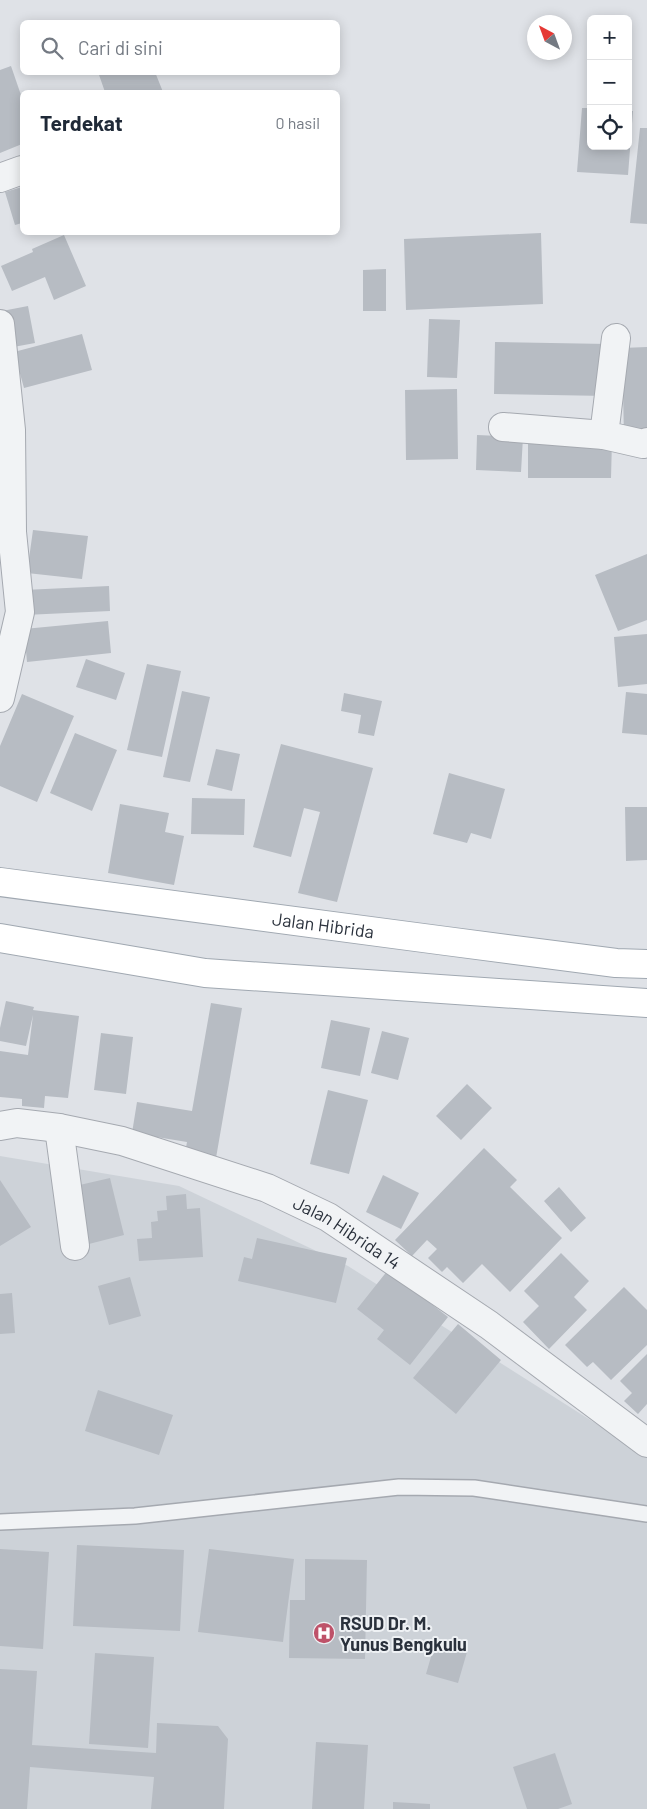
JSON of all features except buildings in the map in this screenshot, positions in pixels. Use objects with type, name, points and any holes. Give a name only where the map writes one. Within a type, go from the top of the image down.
[{"type":"main road","name":"Jalan Hibrida","points":[[0,882],[616,963],[647,964]]},
{"type":"main road","points":[[0,938],[205,972],[637,1003]]},
{"type":"street","points":[[0,178],[20,171]]},
{"type":"street","points":[[0,324],[12,532],[10,609],[0,698]]},
{"type":"street","points":[[604,435],[616,338]]},
{"type":"street","points":[[502,427],[604,435],[643,444],[647,442]]},
{"type":"street","name":"Jalan Hibrida 14","points":[[0,1126],[17,1123],[59,1128],[122,1141],[267,1188],[328,1218],[489,1325],[647,1443]]},
{"type":"street","points":[[59,1128],[75,1246]]},
{"type":"lane","points":[[0,1522],[135,1516],[399,1488],[474,1488],[647,1514]]},
{"type":"shaded area","name":"RSUD Dr. M. Yunus Bengkulu","points":[[0,1156],[179,1186],[348,1266],[647,1456],[647,1809],[0,1809]]},
{"type":"place","name":"RSUD Dr. M. Yunus Bengkulu","points":[[324,1633]]}]
